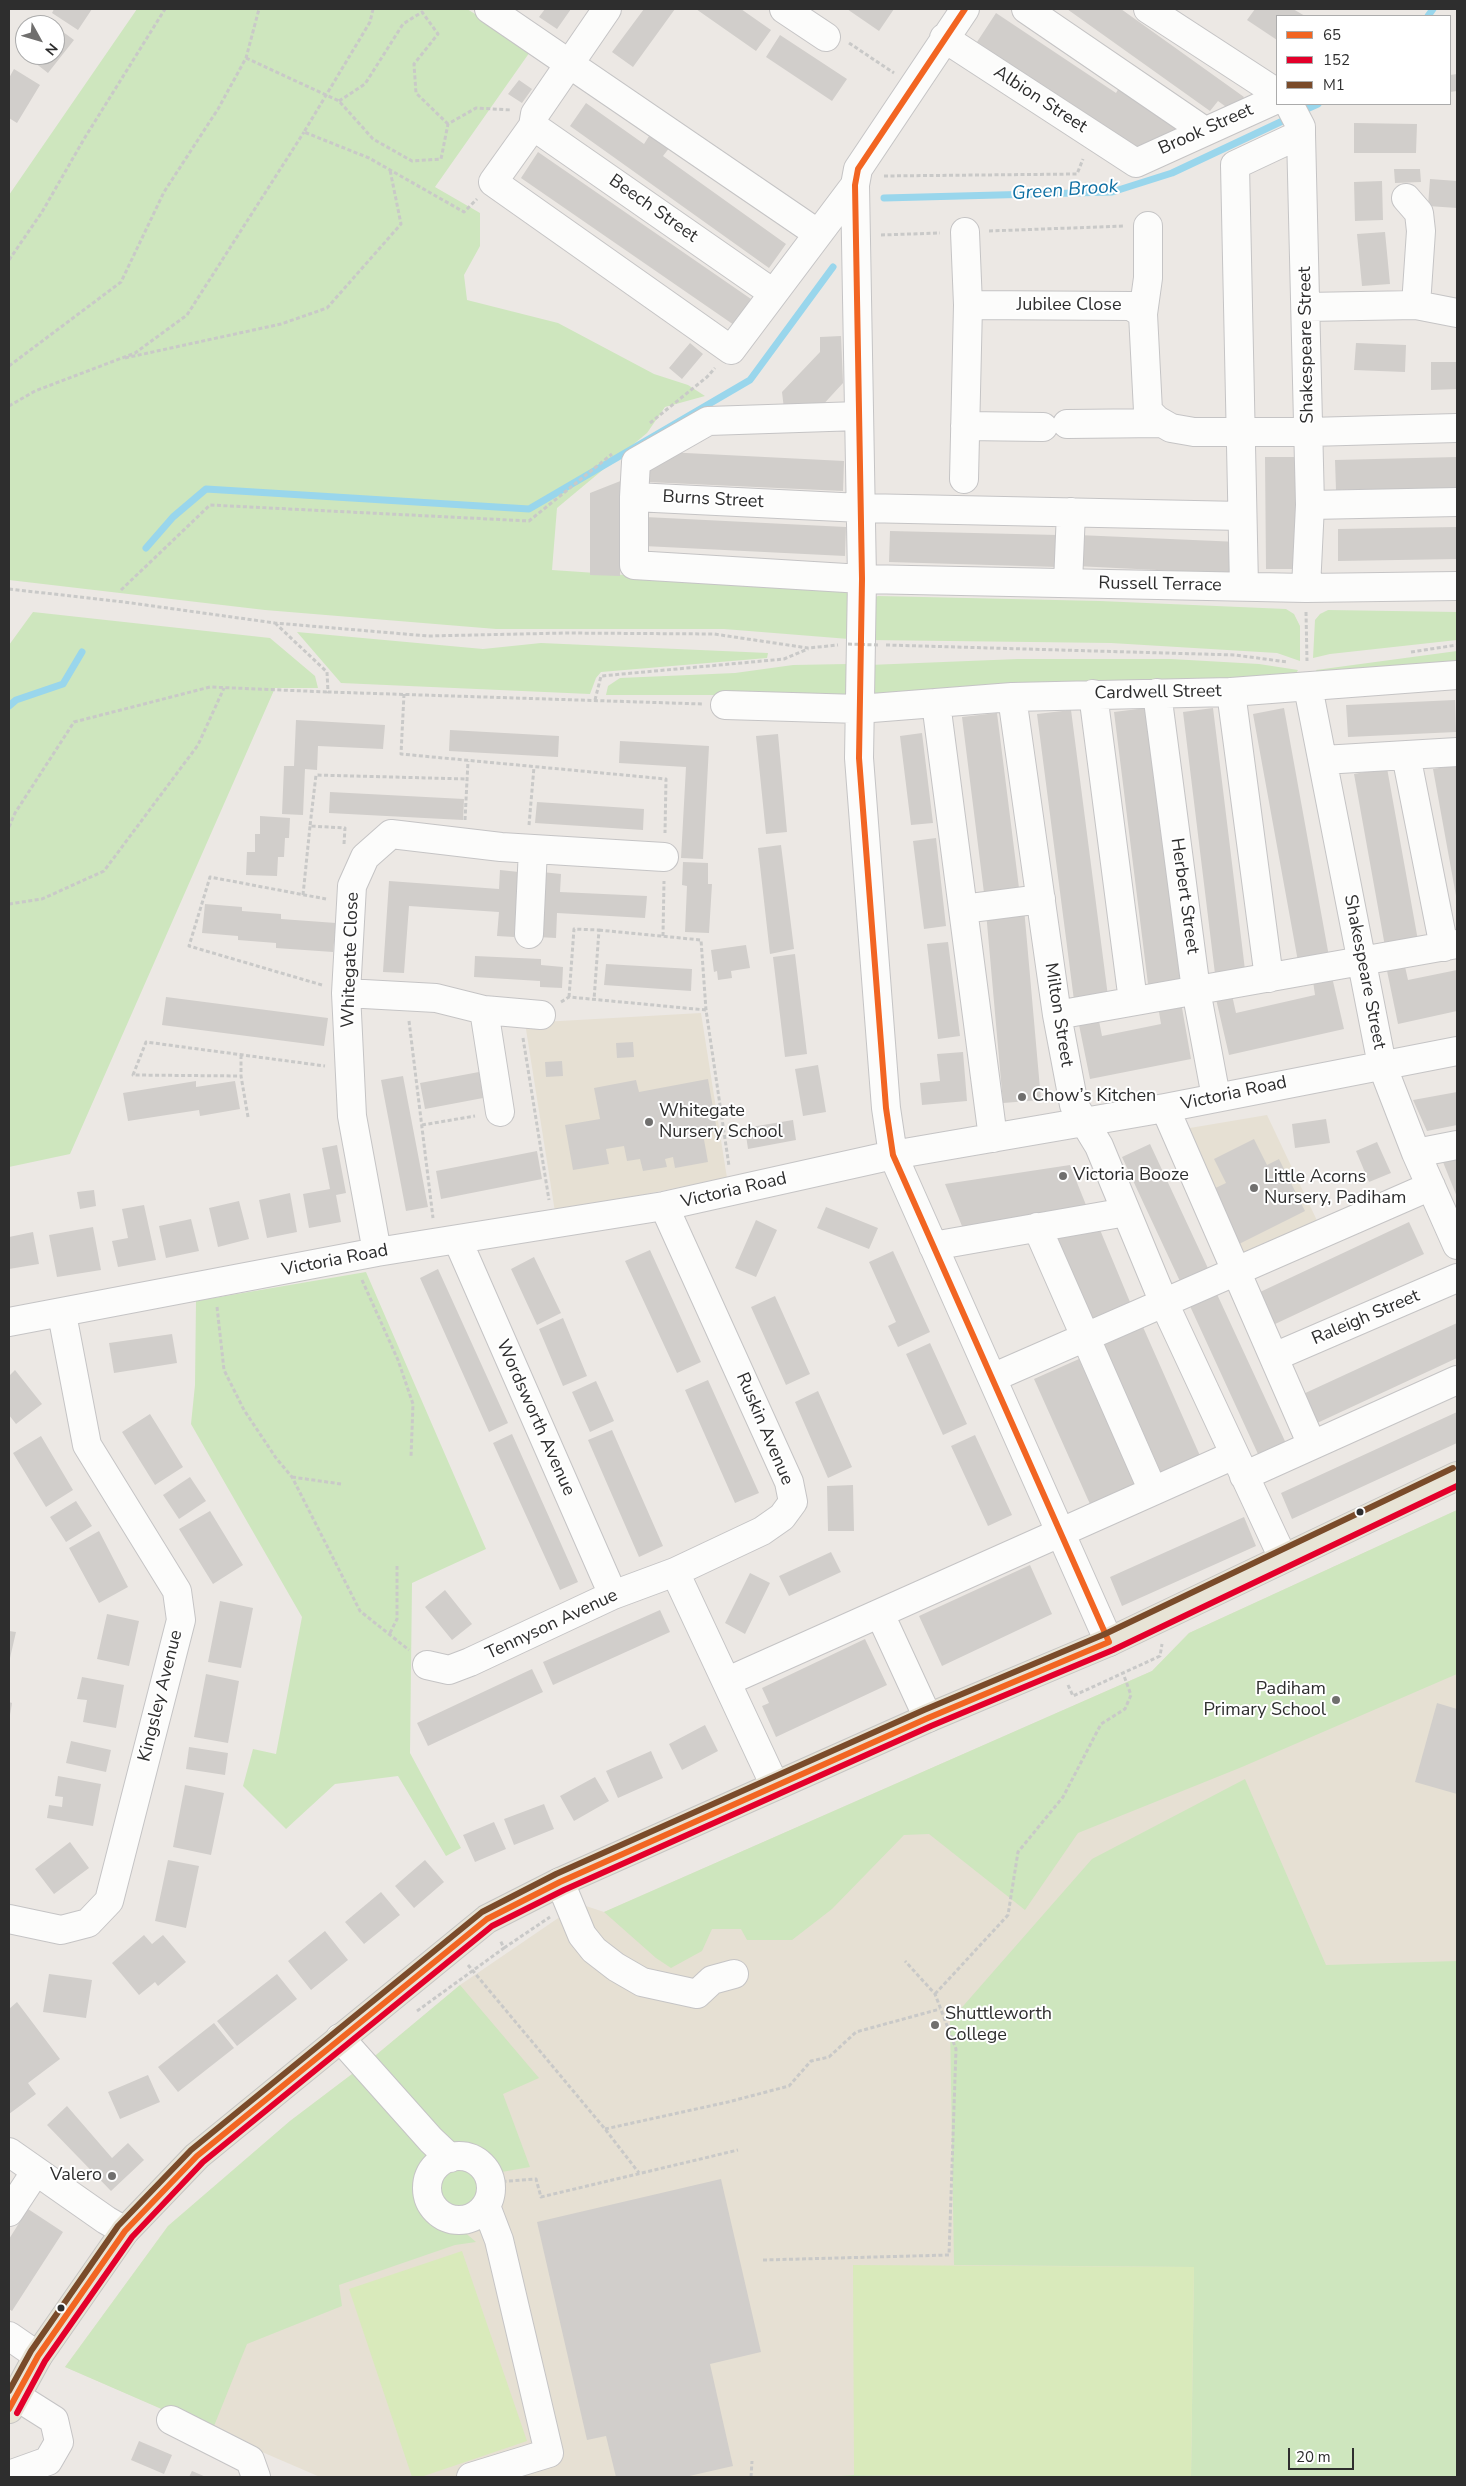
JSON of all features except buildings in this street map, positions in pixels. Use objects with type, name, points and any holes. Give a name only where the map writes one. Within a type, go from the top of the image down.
[{"type":"main road","points":[[12,2402],[38,2356],[125,2231],[197,2156],[488,1919],[560,1882],[775,1786],[928,1718],[1110,1642],[1457,1476]]},
{"type":"street","points":[[489,9],[818,233]]},
{"type":"street","points":[[607,9],[569,63],[493,182],[731,350],[855,185]]},
{"type":"street","points":[[784,9],[826,37]]},
{"type":"street","points":[[965,9],[858,169],[855,185],[862,579],[859,758],[886,1108],[893,1154],[1110,1642]]},
{"type":"street","points":[[1026,9],[1203,130]]},
{"type":"street","points":[[1148,9],[1276,92]]},
{"type":"street","name":"Albion Street","points":[[944,38],[1136,163]]},
{"type":"street","name":"Brook Street","points":[[1136,163],[1203,130],[1276,98]]},
{"type":"street","points":[[1244,586],[1235,165],[1295,117]]},
{"type":"street","name":"Shakespeare Street","points":[[1295,117],[1306,307],[1309,432],[1310,505],[1306,588]]},
{"type":"street","name":"Beech Street","points":[[535,118],[774,293]]},
{"type":"street","points":[[1406,198],[1418,214],[1421,231],[1416,305]]},
{"type":"street","points":[[1143,314],[1148,278],[1148,226]]},
{"type":"street","points":[[964,479],[968,305],[965,232]]},
{"type":"street","name":"Jubilee Close","points":[[968,305],[1132,306],[1143,314],[1148,411],[1162,423]]},
{"type":"street","points":[[1306,307],[1416,305],[1457,313]]},
{"type":"street","points":[[634,496],[636,462],[708,421],[860,416]]},
{"type":"street","points":[[965,426],[1162,423],[1171,428],[1194,432],[1309,432],[1457,428]]},
{"type":"street","name":"Burns Street","points":[[634,496],[861,508],[1242,516]]},
{"type":"street","name":"Russell Terrace","points":[[634,496],[634,565],[862,579],[1306,588],[1457,586]]},
{"type":"street","points":[[1310,505],[1457,502]]},
{"type":"street","points":[[1068,583],[1071,512]]},
{"type":"street","name":"Cardwell Street","points":[[724,706],[859,709],[1012,697],[1231,692],[1457,675]]},
{"type":"street","name":"Shakespeare Street","points":[[1308,687],[1382,1064],[1416,1153],[1457,1245]]},
{"type":"street","points":[[1231,692],[1269,978]]},
{"type":"street","points":[[1093,694],[1133,1002]]},
{"type":"street","name":"Herbert Street","points":[[1156,694],[1196,990],[1216,1097]]},
{"type":"street","name":"Milton Street","points":[[1012,697],[1057,1015],[1074,1105],[1099,1146],[1164,1303],[1283,1558]]},
{"type":"street","points":[[936,703],[993,1138]]},
{"type":"street","points":[[1323,760],[1457,752]]},
{"type":"street","points":[[1057,1015],[1451,946],[1406,755]]},
{"type":"street","name":"Whitegate Close","points":[[364,1255],[352,1116],[346,993],[352,886],[365,857],[391,834],[530,849],[664,857]]},
{"type":"street","points":[[529,934],[530,849]]},
{"type":"street","points":[[963,909],[1041,899]]},
{"type":"street","points":[[346,993],[436,998],[484,1010],[530,1014]]},
{"type":"street","points":[[484,1010],[500,1112]]},
{"type":"street","name":"Victoria Road","points":[[9,1322],[62,1314],[364,1255],[664,1206],[733,1192],[893,1154],[1084,1123],[1457,1051]]},
{"type":"street","points":[[1165,1108],[1312,1445]]},
{"type":"street","points":[[1416,1153],[1457,1145]]},
{"type":"street","points":[[992,1378],[1431,1186]]},
{"type":"street","name":"Ruskin Avenue","points":[[664,1206],[789,1482],[792,1502],[782,1517],[762,1531],[675,1572]]},
{"type":"street","points":[[933,1246],[1126,1212]]},
{"type":"street","points":[[1037,1227],[1084,1338],[1153,1491]]},
{"type":"street","name":"Wordsworth Avenue","points":[[447,1242],[613,1595]]},
{"type":"street","name":"Raleigh Street","points":[[1274,1357],[1457,1278]]},
{"type":"street","name":"Kingsley Avenue","points":[[9,1919],[61,1930],[88,1923],[109,1901],[181,1620],[177,1591],[87,1445],[62,1314]]},
{"type":"street","points":[[728,1681],[1153,1491],[1312,1445],[1457,1380]]},
{"type":"street","points":[[675,1572],[728,1681],[775,1786]]},
{"type":"street","name":"Tennyson Avenue","points":[[427,1666],[449,1670],[613,1595],[675,1572]]},
{"type":"street","points":[[880,1614],[928,1718]]},
{"type":"street","points":[[560,1882],[582,1935],[594,1950],[616,1967],[642,1982],[700,2002],[712,1980],[734,1974]]},
{"type":"street","points":[[340,2038],[450,2158]]},
{"type":"street","points":[[9,2152],[125,2231]]},
{"type":"street","points":[[471,2477],[549,2453],[488,2194],[488,2174],[473,2160],[464,2157],[450,2158],[436,2166],[430,2175],[428,2196],[432,2205],[439,2213],[459,2220],[469,2218],[488,2194]]},
{"type":"street","points":[[9,2212],[36,2171]]},
{"type":"street","points":[[9,2336],[38,2356]]},
{"type":"street","points":[[9,2475],[48,2461],[59,2442],[54,2420],[12,2402]]},
{"type":"street","points":[[170,2420],[250,2460],[256,2477]]},
{"type":"path","points":[[9,260],[42,212],[84,139],[165,9]]},
{"type":"path","points":[[9,366],[121,282],[164,192],[218,109],[246,58],[259,9]]},
{"type":"path","points":[[9,406],[35,390],[134,353],[187,315],[304,132],[370,22],[373,9]]},
{"type":"path","points":[[339,101],[365,84],[403,24],[422,12],[438,34],[414,64],[416,93],[448,124]]},
{"type":"path","points":[[826,37],[839,37],[913,85]]},
{"type":"path","points":[[246,58],[339,101],[373,139],[412,161],[442,158],[448,124]]},
{"type":"path","points":[[448,124],[476,108],[535,118]]},
{"type":"path","points":[[304,132],[369,158],[464,212],[493,182]]},
{"type":"path","points":[[884,176],[1077,174],[1093,135]]},
{"type":"path","points":[[112,361],[281,324],[327,308],[400,224],[390,170]]},
{"type":"path","points":[[881,235],[1148,226]]},
{"type":"path","points":[[646,426],[707,377],[731,350]]},
{"type":"path","points":[[121,590],[210,505],[529,521],[616,451]]},
{"type":"path","points":[[1306,588],[1308,687]]},
{"type":"path","points":[[9,589],[124,602],[275,623],[428,636],[566,633],[714,634],[808,648],[848,644],[1235,655],[1283,661]]},
{"type":"path","points":[[275,623],[327,672],[328,692]]},
{"type":"path","points":[[596,700],[601,676],[784,659],[808,648]]},
{"type":"path","points":[[9,827],[15,813],[74,722],[210,687],[724,706]]},
{"type":"path","points":[[9,904],[42,899],[104,871],[198,745],[224,688]]},
{"type":"path","points":[[404,694],[401,754],[666,779],[663,936]]},
{"type":"path","points":[[464,843],[468,761]]},
{"type":"path","points":[[530,849],[534,767]]},
{"type":"path","points":[[304,895],[316,775],[467,779]]},
{"type":"path","points":[[310,826],[345,828],[344,847]]},
{"type":"path","points":[[346,993],[189,946],[210,877],[352,904]]},
{"type":"path","points":[[569,998],[574,929],[702,940],[706,1010],[733,1192]]},
{"type":"path","points":[[594,1000],[599,930]]},
{"type":"path","points":[[406,997],[447,1242]]},
{"type":"path","points":[[553,1225],[530,1014],[569,998],[706,1010]]},
{"type":"path","points":[[241,1076],[133,1075],[146,1042],[350,1070]]},
{"type":"path","points":[[241,1055],[241,1076],[248,1117]]},
{"type":"path","points":[[364,1255],[413,1404],[411,1457]]},
{"type":"path","points":[[215,1284],[224,1370],[244,1410],[276,1458],[292,1477],[360,1611],[390,1633],[427,1666]]},
{"type":"path","points":[[292,1477],[341,1484]]},
{"type":"path","points":[[390,1633],[397,1619],[397,1566]]},
{"type":"path","points":[[935,1994],[1008,1915],[1018,1852],[1062,1798],[1101,1724],[1126,1709],[1131,1695],[1123,1673]]},
{"type":"path","points":[[410,2016],[504,1948],[488,1919]]},
{"type":"path","points":[[453,1948],[605,2129],[639,2173]]},
{"type":"path","points":[[763,2260],[949,2256],[956,2049],[935,1994],[905,1961]]},
{"type":"path","points":[[605,2129],[789,2086],[811,2061],[829,2057],[856,2032],[940,2008]]},
{"type":"path","points":[[488,2194],[536,2179],[541,2197],[738,2150]]},
{"type":"path","points":[[751,2477],[752,2461]]},
{"type":"shaded area","points":[[701,1013],[727,1178],[555,1212],[525,1023]]},
{"type":"shaded area","points":[[1267,1115],[1321,1229],[1239,1266],[1178,1130]]},
{"type":"shaded area","name":"Shuttleworth College","points":[[1457,1510],[1457,2477],[320,2477],[65,2367],[168,2226],[290,2121],[364,2065],[460,1985],[570,1910],[586,1906],[604,1912],[1152,1671],[1189,1633]]},
{"type":"green space","points":[[137,9],[467,9],[532,49],[435,187],[480,213],[480,246],[464,275],[467,300],[558,323],[654,374],[688,385],[705,396],[665,407],[647,433],[557,508],[552,570],[846,590],[853,597],[849,639],[724,629],[496,629],[265,610],[9,580],[9,195]]},
{"type":"green space","points":[[878,596],[1100,601],[1286,609],[1294,614],[1300,626],[1300,661],[1277,653],[1111,643],[869,640],[873,598]]},
{"type":"green space","points":[[1328,610],[1457,612],[1457,640],[1330,654],[1313,658],[1315,620],[1320,614]]},
{"type":"green space","points":[[33,612],[270,638],[315,676],[318,688],[275,688],[70,1154],[9,1167],[9,645]]},
{"type":"green space","points":[[297,632],[483,649],[541,643],[768,653],[767,658],[601,672],[596,678],[590,694],[341,683]]},
{"type":"green space","points":[[1457,651],[1457,669],[1320,678],[1316,670]]},
{"type":"green space","points":[[1018,659],[1171,659],[1259,664],[1298,670],[1294,677],[867,696],[869,665]]},
{"type":"green space","points":[[847,664],[851,695],[606,695],[608,686],[620,678],[735,673],[793,665]]},
{"type":"green space","points":[[366,1272],[486,1549],[412,1583],[410,1753],[461,1848],[446,1856],[398,1776],[335,1784],[286,1829],[243,1786],[253,1749],[276,1754],[302,1617],[191,1424],[195,1385],[196,1301]]},
{"type":"green space","points":[[1457,1510],[1457,1674],[1242,1767],[1078,1833],[1025,1910],[929,1834],[904,1835],[832,1909],[792,1940],[747,1940],[741,1929],[712,1929],[702,1951],[671,1968],[656,1958],[604,1912],[1152,1671],[1189,1633]]},
{"type":"green space","points":[[1245,1779],[1326,1965],[1457,1961],[1457,2477],[1191,2477],[1194,2267],[954,2265],[950,2021],[1092,1859]]},
{"type":"green space","points":[[460,1985],[539,2078],[503,2094],[530,2167],[496,2173],[462,2230],[476,2242],[455,2245],[339,2285],[342,2306],[247,2344],[212,2431],[65,2367],[168,2226],[290,2121],[364,2065]]},
{"type":"green space","points":[[462,2251],[527,2441],[421,2477],[412,2477],[349,2289]]},
{"type":"green space","points":[[853,2265],[1194,2267],[1191,2477],[854,2475]]},
{"type":"green space","points":[[854,2475],[976,2477],[828,2477]]},
{"type":"waterway","name":"Green Brook","points":[[1429,15],[1433,9]]},
{"type":"waterway","name":"Green Brook","points":[[1300,112],[1316,105]]},
{"type":"waterway","name":"Green Brook","points":[[884,198],[1112,192],[1172,173],[1291,117]]},
{"type":"waterway","points":[[146,548],[173,517],[206,489],[529,509],[750,380],[833,267]]},
{"type":"waterway","name":"Green Brook","points":[[9,706],[16,700],[63,684],[82,652]]},
{"type":"transit line","name":"65","points":[[965,9],[858,169],[855,185],[862,579],[859,758],[886,1108],[893,1155],[1109,1642]]},
{"type":"transit line","name":"M1","points":[[9,2391],[31,2351],[118,2226],[191,2150],[482,1912],[556,1874],[924,1710],[1105,1634],[1453,1468]]},
{"type":"transit line","name":"152","points":[[17,2413],[45,2361],[132,2237],[203,2162],[492,1926],[564,1890],[931,1726],[1113,1650],[1457,1486]]},
{"type":"transit line","name":"65","points":[[9,2409],[38,2356],[125,2231],[197,2156],[487,1919],[560,1882],[928,1718],[1109,1642]]},
{"type":"place","name":"Chow’s Kitchen","points":[[1022,1097]]},
{"type":"place","name":"Whitegate Nursery School","points":[[649,1122]]},
{"type":"place","name":"Victoria Booze","points":[[1063,1176]]},
{"type":"place","name":"Little Acorns Nursery, Padiham","points":[[1254,1188]]},
{"type":"place","name":"Padiham Primary School","points":[[1336,1700]]},
{"type":"place","name":"Shuttleworth College","points":[[935,2025]]},
{"type":"place","name":"Valero","points":[[112,2176]]}]
